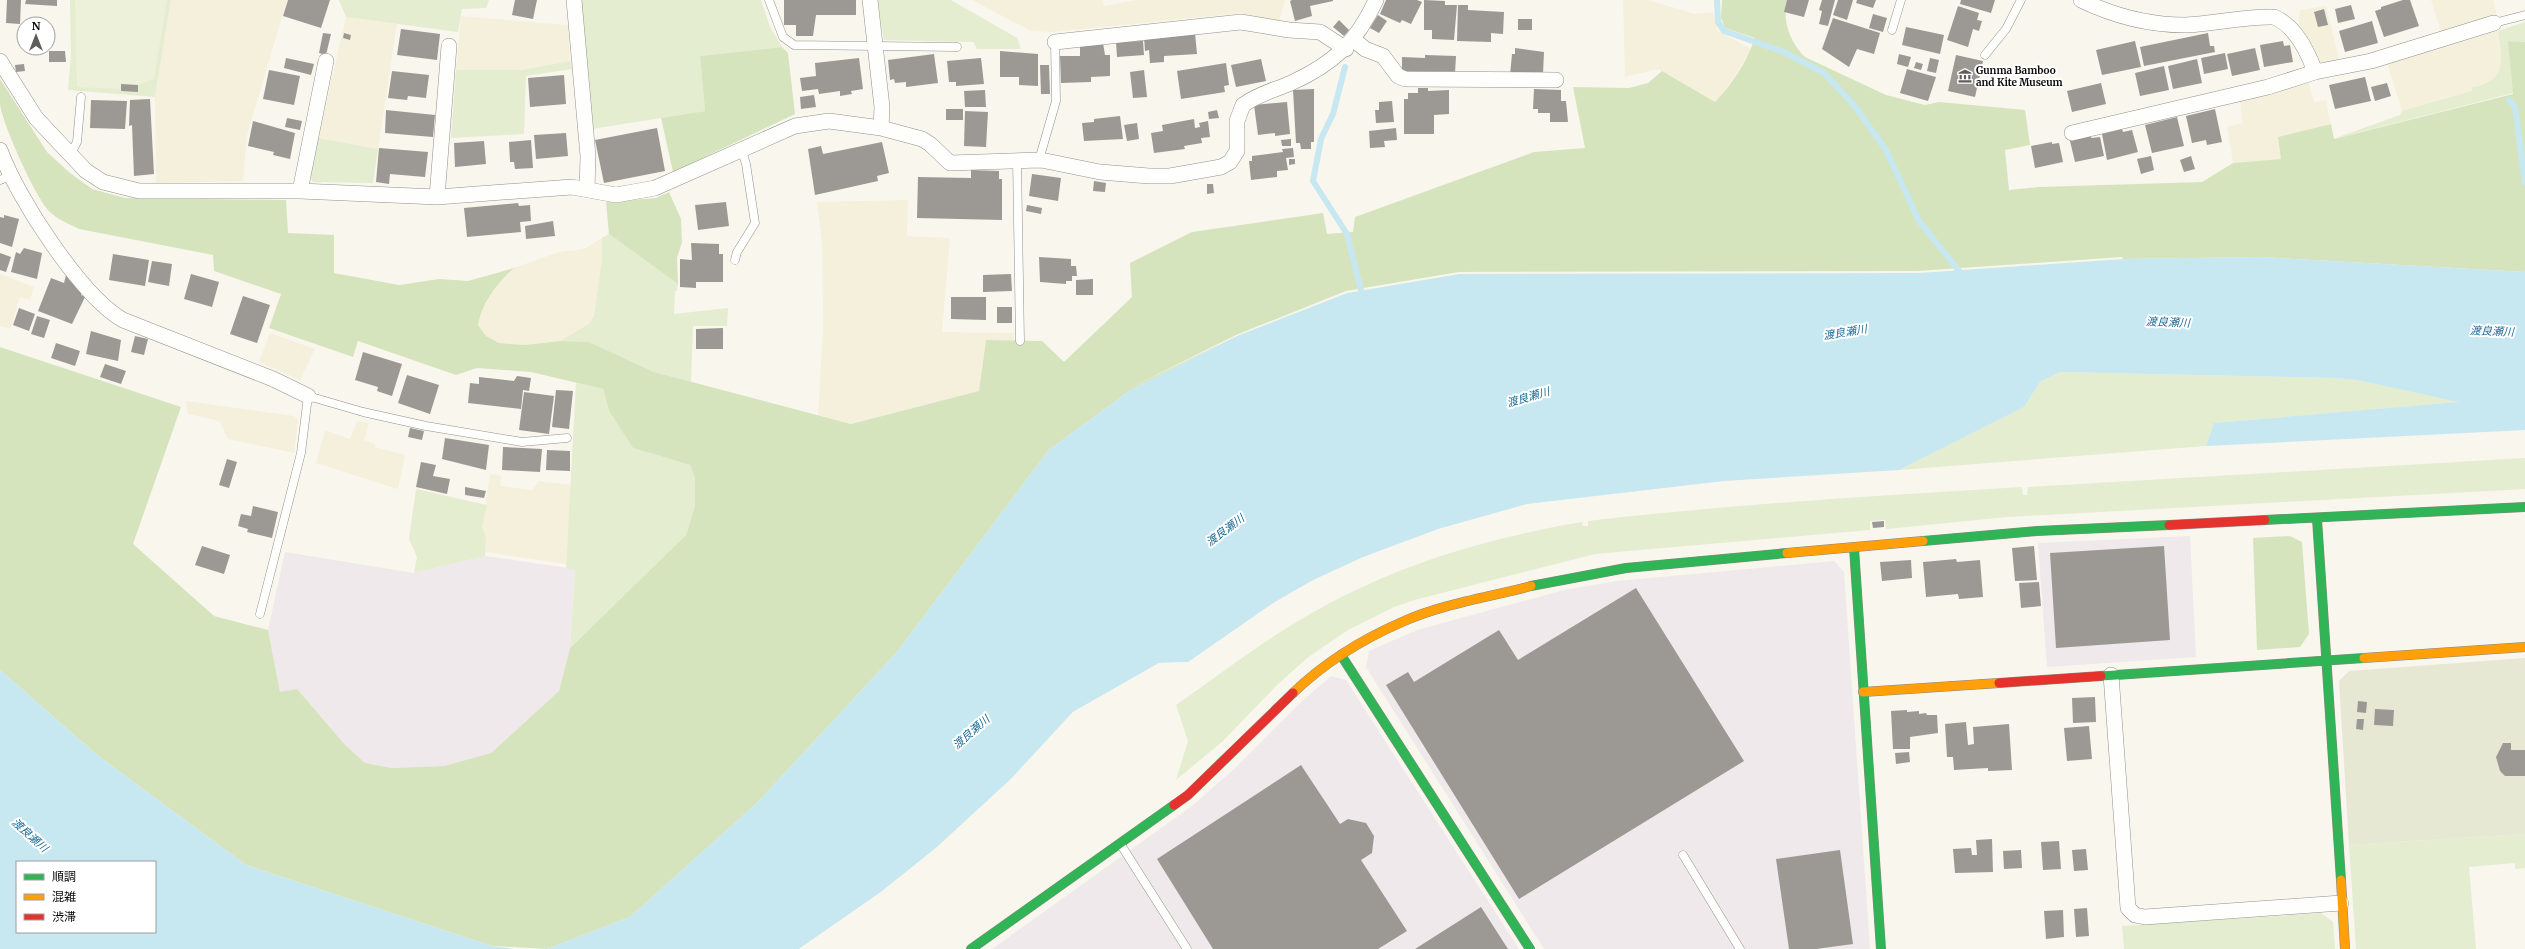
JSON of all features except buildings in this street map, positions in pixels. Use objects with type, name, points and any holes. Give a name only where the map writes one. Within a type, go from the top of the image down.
[{"type":"street","points":[[574,0],[588,156],[587,189]]},
{"type":"street","points":[[870,0],[882,107],[881,128]]},
{"type":"street","points":[[0,61],[36,118],[86,171],[103,182],[139,191],[300,191],[437,197],[494,194],[552,188],[587,189],[616,195],[647,191],[741,148],[795,126],[812,122],[842,122],[881,128],[922,139],[930,144],[950,163],[1041,160],[1100,172],[1170,176],[1221,167],[1230,162],[1237,151],[1237,121],[1243,105],[1310,73],[1350,44],[1366,21],[1376,0]]},
{"type":"street","points":[[2081,0],[2103,11],[2150,22],[2185,25],[2274,17],[2284,21],[2298,39],[2315,72]]},
{"type":"street","points":[[1055,42],[1241,22],[1289,30],[1320,32],[1383,56],[1393,70],[1405,79],[1556,80]]},
{"type":"street","points":[[2072,133],[2268,87],[2315,72],[2371,61],[2494,23]]},
{"type":"street","points":[[437,197],[449,46]]},
{"type":"street","points":[[300,191],[326,61]]},
{"type":"street","points":[[0,150],[5,178],[26,204],[54,245],[97,300],[113,314],[147,330],[273,379],[308,396]]},
{"type":"street","points":[[971,949],[1188,794],[1288,695],[1311,676],[1364,640],[1403,621],[1552,580],[1594,572],[2037,531],[2317,519],[2525,507]]},
{"type":"street","points":[[2317,519],[2345,949]]},
{"type":"street","points":[[1854,548],[1881,949]]},
{"type":"street","points":[[1863,692],[2525,647]]},
{"type":"street","points":[[1341,655],[1530,949]]},
{"type":"street","points":[[2111,674],[2128,908],[2135,915],[2145,917],[2341,903]]},
{"type":"lane","points":[[769,0],[783,37],[794,45],[957,47]]},
{"type":"lane","points":[[1892,30],[1902,0]]},
{"type":"lane","points":[[1985,55],[2006,29],[2020,0]]},
{"type":"lane","points":[[2494,23],[2525,16]]},
{"type":"lane","points":[[1041,160],[1041,153],[1056,100],[1055,42]]},
{"type":"lane","points":[[70,155],[77,142],[81,97]]},
{"type":"lane","points":[[735,260],[736,252],[755,223],[746,164],[741,148]]},
{"type":"lane","points":[[1017,160],[1020,341]]},
{"type":"lane","points":[[260,614],[301,454],[308,396],[363,412],[426,426],[522,442],[567,438]]},
{"type":"lane","points":[[1120,844],[1187,949]]},
{"type":"lane","points":[[1683,855],[1740,949]]},
{"type":"shaded area","points":[[171,0],[287,0],[247,135],[243,181],[156,183],[155,97]]},
{"type":"shaded area","points":[[972,0],[1103,0],[1104,6],[1136,0],[1285,0],[1279,22],[1241,13],[1053,32],[1031,31]]},
{"type":"shaded area","points":[[1623,0],[1648,0],[1695,14],[1713,12],[1718,31],[1751,49],[1725,92],[1715,102],[1658,69],[1625,77]]},
{"type":"shaded area","points":[[2431,0],[2493,0],[2498,19],[2445,33],[2441,31]]},
{"type":"shaded area","points":[[2326,6],[2340,63],[2322,66],[2298,30],[2300,10]]},
{"type":"shaded area","points":[[461,16],[568,25],[570,61],[522,70],[456,70]]},
{"type":"shaded area","points":[[346,17],[397,24],[378,149],[318,138]]},
{"type":"shaded area","points":[[2498,31],[2502,59],[2498,74],[2492,81],[2472,87],[2472,91],[2402,111],[2387,63]]},
{"type":"shaded area","points":[[2308,80],[2314,102],[2326,100],[2331,124],[2278,137],[2282,159],[2233,163],[2227,127],[2242,123],[2240,100]]},
{"type":"shaded area","points":[[908,200],[907,236],[950,238],[942,332],[1014,333],[1014,341],[986,340],[979,391],[851,424],[818,415],[823,330],[822,242],[817,202]]},
{"type":"shaded area","points":[[602,238],[602,258],[594,316],[590,324],[560,341],[524,345],[499,343],[486,336],[478,325],[480,313],[492,292],[514,268],[559,252],[584,249]]},
{"type":"shaded area","points":[[0,274],[34,287],[30,300],[20,297],[10,329],[0,326]]},
{"type":"shaded area","points":[[270,333],[315,349],[300,380],[259,362]]},
{"type":"shaded area","points":[[186,401],[294,416],[298,420],[294,453],[228,439],[219,421],[188,414]]},
{"type":"shaded area","points":[[357,421],[369,423],[364,440],[375,444],[375,447],[405,455],[398,489],[316,463],[325,430],[350,439]]},
{"type":"shaded area","points":[[490,474],[501,476],[500,486],[532,490],[539,481],[572,485],[566,564],[485,552],[486,536],[482,527]]},
{"type":"shaded area","points":[[2190,536],[2196,657],[2047,667],[2038,543]]},
{"type":"shaded area","points":[[285,552],[414,573],[485,556],[575,569],[570,648],[559,691],[491,753],[444,766],[392,768],[365,763],[280,692],[268,630]]},
{"type":"shaded area","points":[[1834,561],[1844,572],[1870,949],[1544,949],[1366,667],[1369,651],[1417,630],[1564,590],[1617,581]]},
{"type":"shaded area","points":[[1331,676],[1346,680],[1519,949],[992,949],[1192,806],[1234,769],[1301,702]]},
{"type":"green space","points":[[70,0],[171,0],[155,97],[68,90],[71,55]]},
{"type":"green space","points":[[75,0],[167,0],[154,79],[138,85],[122,84],[121,89],[77,87]]},
{"type":"green space","points":[[339,0],[489,0],[486,8],[462,9],[458,32],[346,17]]},
{"type":"green space","points":[[580,0],[761,0],[770,27],[782,47],[700,56],[705,111],[592,129]]},
{"type":"green space","points":[[877,0],[951,0],[1017,38],[1021,49],[977,49],[973,42],[884,40]]},
{"type":"green space","points":[[1722,0],[1787,0],[1786,15],[1788,31],[1795,45],[1805,57],[1886,95],[1925,105],[1939,102],[2025,110],[2030,145],[2005,150],[2009,190],[2039,187],[2202,182],[2233,163],[2281,159],[2278,137],[2331,124],[2334,139],[2513,94],[2508,41],[2525,42],[2525,272],[2261,257],[2123,259],[1918,273],[1459,274],[1347,293],[1237,336],[1129,391],[1049,450],[897,652],[757,803],[630,917],[547,949],[492,946],[246,865],[97,755],[0,670],[0,347],[181,407],[133,544],[214,616],[268,630],[280,692],[297,689],[345,745],[365,763],[392,768],[444,766],[491,753],[559,691],[570,648],[686,535],[695,506],[695,478],[690,465],[633,448],[609,411],[603,389],[531,372],[477,368],[456,375],[358,341],[353,357],[269,328],[281,294],[214,271],[213,255],[79,229],[53,215],[37,192],[13,143],[2,114],[0,104],[0,79],[47,152],[70,173],[92,189],[125,198],[286,200],[288,233],[334,235],[334,273],[399,285],[439,279],[468,281],[514,268],[491,294],[483,309],[478,325],[486,336],[499,343],[524,345],[560,341],[589,342],[654,372],[851,424],[979,391],[986,340],[1042,341],[1064,362],[1132,297],[1130,263],[1192,232],[1323,213],[1327,234],[1353,232],[1355,217],[1534,152],[1585,148],[1573,87],[1629,88],[1648,83],[1662,71],[1715,102],[1738,72],[1748,55],[1755,38],[1725,28],[1721,18]]},
{"type":"green space","points":[[2525,22],[2525,42],[2509,41],[2513,93],[2333,139],[2400,115],[2402,111],[2472,91],[2472,87],[2492,80],[2500,67],[2501,59],[2498,31]]},
{"type":"green space","points":[[782,47],[788,53],[795,114],[673,172],[661,118],[705,111],[700,56]]},
{"type":"green space","points":[[570,61],[572,69],[526,76],[524,134],[451,138],[456,70],[522,70]]},
{"type":"green space","points":[[318,138],[378,149],[373,183],[313,182],[309,174]]},
{"type":"green space","points":[[669,192],[681,219],[682,242],[677,258],[678,284],[609,234],[606,202],[656,198]]},
{"type":"green space","points":[[609,234],[678,284],[677,291],[675,291],[674,314],[728,308],[727,326],[693,326],[691,382],[654,372],[589,342],[560,341],[589,324],[594,316],[602,258],[602,238]]},
{"type":"green space","points":[[2060,372],[2334,378],[2357,380],[2461,402],[2214,423],[2206,446],[1899,470],[2024,407],[2040,382]]},
{"type":"green space","points":[[576,383],[603,389],[609,411],[633,448],[690,465],[695,478],[695,506],[686,535],[570,648],[575,570],[566,568]]},
{"type":"green space","points":[[2525,458],[2525,489],[2007,517],[1886,529],[1885,520],[1870,521],[1870,530],[1595,554],[1418,599],[1394,607],[1348,630],[1307,658],[1276,686],[1223,741],[1176,780],[1188,741],[1176,705],[1290,626],[1360,588],[1421,563],[1453,552],[1517,535],[1582,522],[1583,526],[1588,526],[1588,521],[1805,501],[2022,487],[2023,495],[2027,495],[2028,487]]},
{"type":"green space","points":[[416,489],[487,505],[482,527],[486,536],[485,556],[414,573],[417,557],[409,539]]},
{"type":"green space","points":[[2290,536],[2302,542],[2309,634],[2300,647],[2257,650],[2253,538]]},
{"type":"green space","points":[[2525,658],[2525,834],[2349,845],[2339,681],[2349,671]]},
{"type":"green space","points":[[2525,834],[2525,868],[2515,869],[2515,863],[2469,867],[2476,949],[2356,949],[2349,845]]},
{"type":"green space","points":[[2321,913],[2333,922],[2335,949],[2124,949],[2122,926]]},
{"type":"water","name":"渡良瀬川","points":[[2261,257],[2525,272],[2525,430],[2206,446],[2214,423],[2459,402],[2357,380],[2334,378],[2060,372],[2040,382],[2024,407],[1899,470],[1724,481],[1527,504],[1438,529],[1363,557],[1313,580],[1273,603],[1188,662],[1159,663],[1073,712],[1011,779],[936,848],[881,892],[799,949],[547,949],[630,917],[757,803],[897,652],[1049,450],[1129,391],[1237,336],[1347,293],[1459,274],[1918,273],[2123,259]]},
{"type":"water","name":"渡良瀬川","points":[[0,670],[97,755],[246,865],[492,946],[515,949],[0,949]]},
{"type":"pier","points":[[2122,257],[2123,259],[1918,273],[1459,274],[1347,293],[1237,336],[1126,390],[1236,335],[1346,291],[1459,272],[1918,271]]},
{"type":"pier","points":[[1188,662],[1187,664],[1160,665],[1074,714],[1012,780],[937,850],[882,894],[803,949],[799,949],[881,892],[936,848],[1011,779],[1073,712],[1159,663]]},
{"type":"waterway","points":[[1717,0],[1718,22],[1724,31],[1784,52],[1824,73],[1854,105],[1886,150],[1919,221],[1964,277]]},
{"type":"waterway","points":[[1345,67],[1333,114],[1321,139],[1313,181],[1347,234],[1363,298]]},
{"type":"waterway","points":[[2509,100],[2515,107],[2525,183]]},
{"type":"traffic: fast","points":[[2265,520],[2525,507]]},
{"type":"traffic: fast","points":[[2317,519],[2341,880]]},
{"type":"traffic: fast","points":[[1923,541],[2037,531],[2169,525]]},
{"type":"traffic: fast","points":[[1854,548],[1881,949]]},
{"type":"traffic: fast","points":[[1531,586],[1626,568],[1787,553]]},
{"type":"traffic: fast","points":[[1341,655],[1530,949]]},
{"type":"traffic: fast","points":[[2101,676],[2364,658]]},
{"type":"traffic: fast","points":[[971,949],[1174,805]]},
{"type":"traffic: slow","points":[[1787,553],[1923,541]]},
{"type":"traffic: slow","points":[[1293,693],[1305,682],[1344,653],[1373,636],[1402,622],[1433,610],[1531,586]]},
{"type":"traffic: slow","points":[[2364,658],[2525,647]]},
{"type":"traffic: slow","points":[[1863,692],[1999,683]]},
{"type":"traffic: slow","points":[[2341,880],[2345,949]]},
{"type":"traffic: jam","points":[[2169,525],[2265,520]]},
{"type":"traffic: jam","points":[[1999,683],[2101,676]]},
{"type":"traffic: jam","points":[[1174,805],[1188,795],[1293,693]]},
{"type":"place","name":"Gunma Bamboo and Kite Museum","points":[[1965,76]]}]
